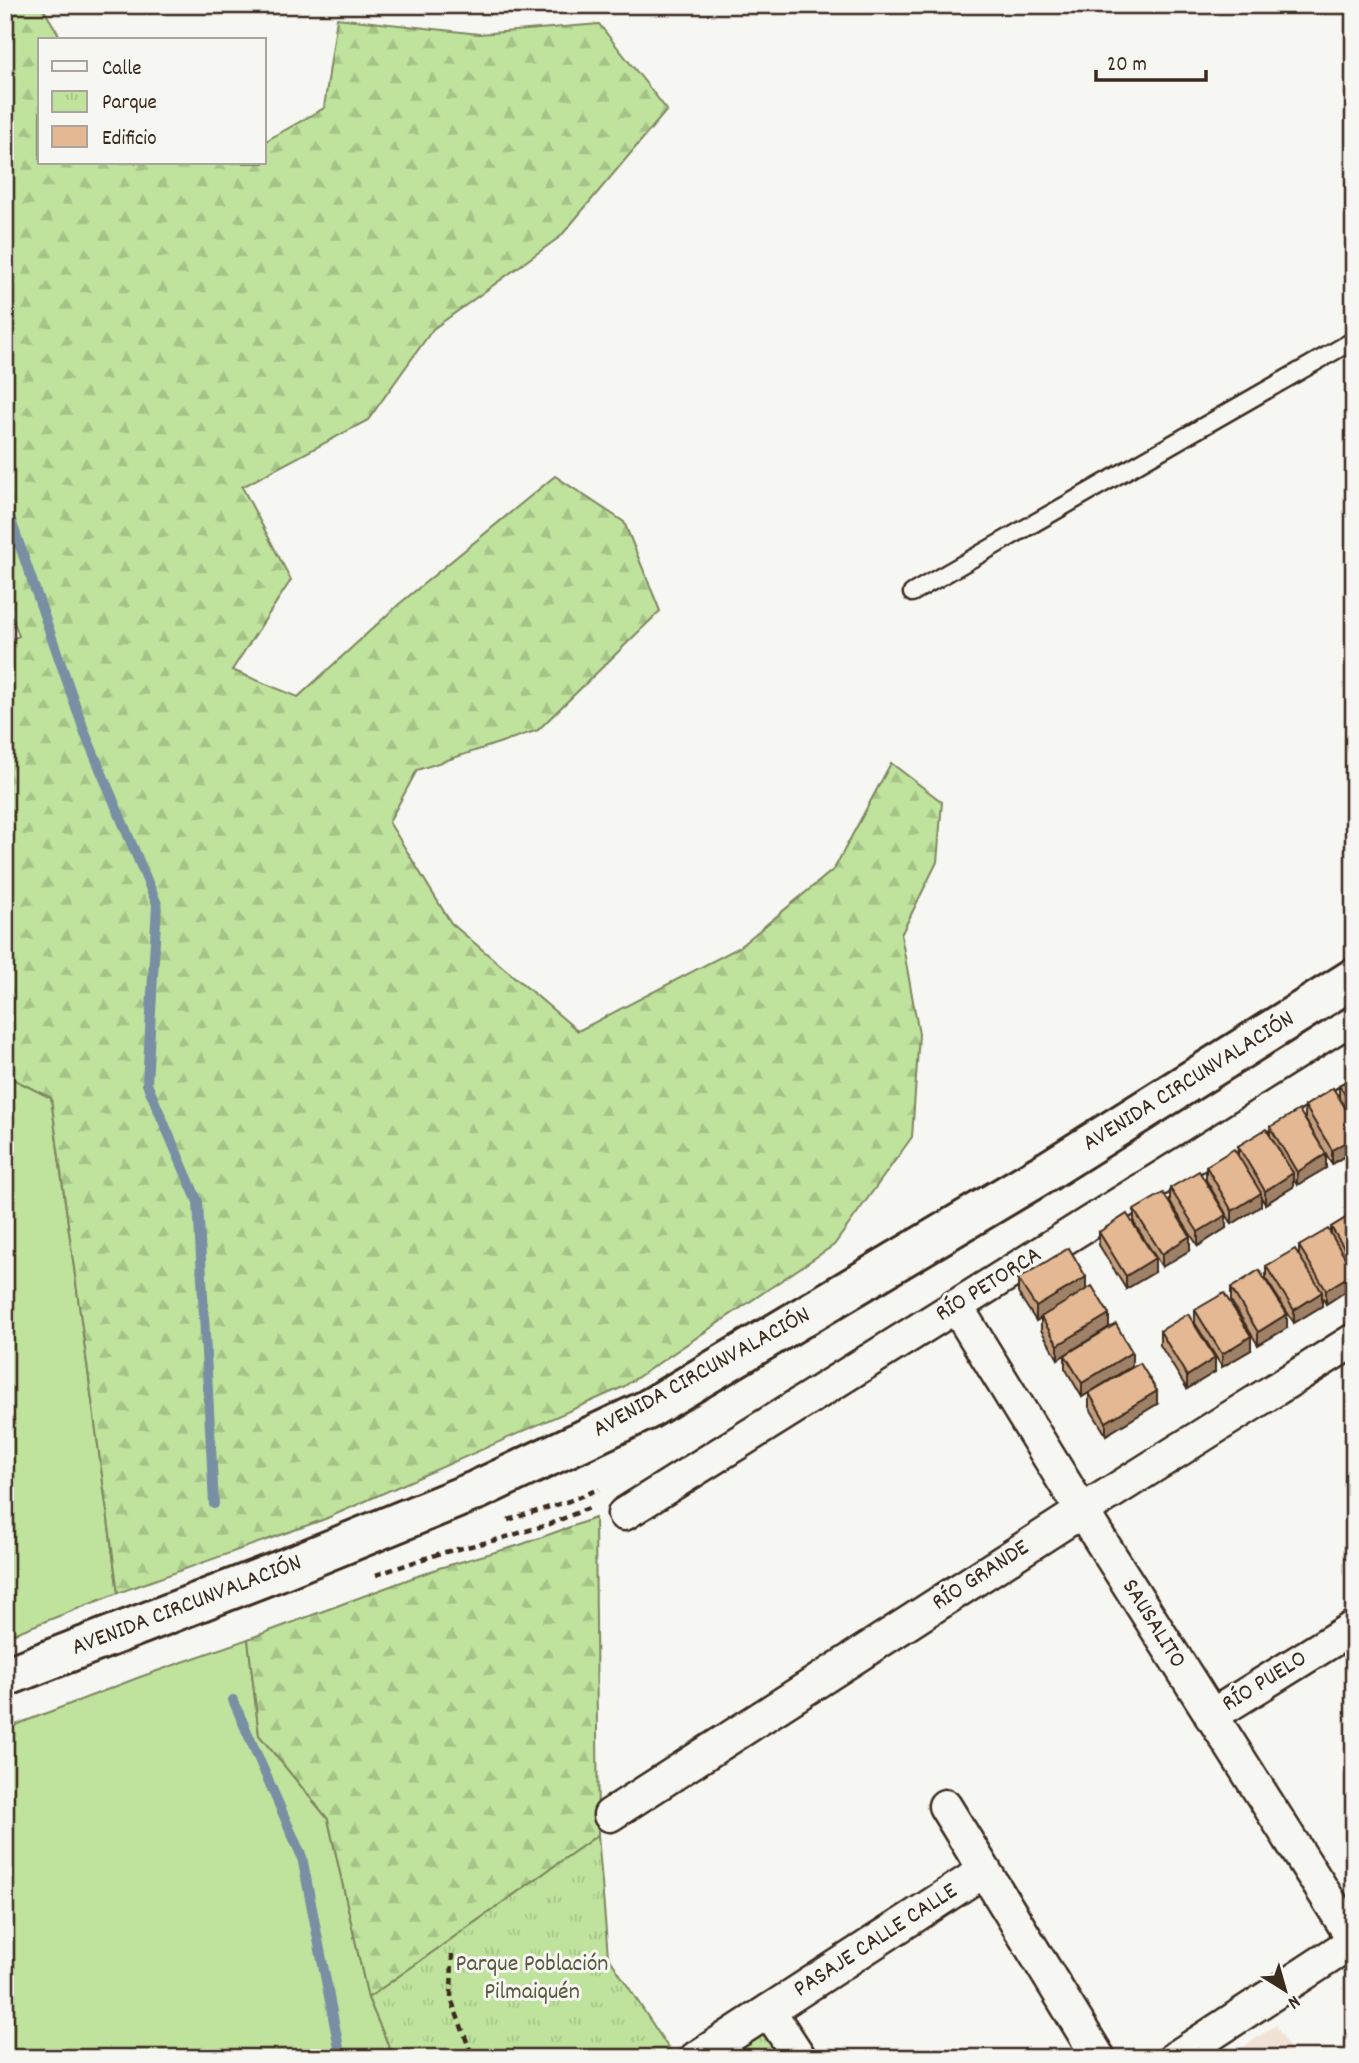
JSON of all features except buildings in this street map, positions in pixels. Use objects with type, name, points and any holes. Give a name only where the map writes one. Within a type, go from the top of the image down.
[{"type":"main road","name":"AVENIDA CIRCUNVALACIÓN","points":[[5,1676],[276,1572],[477,1490],[647,1410],[1049,1170],[1354,978]]},
{"type":"street","name":"RÍO PETORCA","points":[[624,1514],[1354,1057]]},
{"type":"street","name":"SAUSALITO","points":[[956,1306],[1082,1511],[1354,1940]]},
{"type":"street","name":"RÍO GRANDE","points":[[610,1815],[1082,1511],[1354,1340]]},
{"type":"street","name":"RÍO PUELO","points":[[1211,1716],[1354,1627]]},
{"type":"street","name":"PASAJE CALLE CALLE","points":[[945,1807],[1099,2058]]},
{"type":"street","name":"PASAJE CALLE CALLE","points":[[695,2058],[984,1871]]},
{"type":"street","points":[[1175,2058],[1354,1940]]},
{"type":"street","name":"PASAJE CALLE CALLE","points":[[769,2011],[800,2058]]},
{"type":"lane","points":[[912,593],[1354,340]]},
{"type":"path","points":[[452,1954],[451,1999],[473,2058]]},
{"type":"shaded area","points":[[1276,2025],[1295,2058],[1227,2058]]},
{"type":"green space","points":[[5,5],[41,5],[61,38],[38,38],[38,164],[266,164],[266,141],[324,108],[337,18],[479,34],[599,24],[667,110],[561,236],[433,329],[368,420],[242,487],[291,580],[232,670],[298,697],[398,605],[555,476],[624,522],[660,611],[538,730],[417,770],[389,822],[451,923],[578,1031],[738,948],[834,869],[891,763],[942,802],[937,862],[901,935],[919,1034],[912,1137],[834,1245],[623,1387],[325,1519],[118,1593],[51,1098],[5,1075],[5,642],[19,636],[5,598]]},
{"type":"green space","points":[[5,1075],[51,1098],[118,1593],[5,1637]]},
{"type":"green space","points":[[595,1518],[598,1835],[368,1998],[328,1819],[259,1735],[248,1639],[439,1568],[520,1545]]},
{"type":"green space","points":[[248,1639],[259,1735],[328,1819],[368,1998],[394,2058],[5,2058],[5,1729]]},
{"type":"green space","name":"Parque Población Pilmaiquén","points":[[598,1835],[608,1956],[675,2058],[394,2058],[368,1998]]},
{"type":"green space","points":[[764,2034],[780,2058],[727,2058]]},
{"type":"waterway","points":[[5,503],[85,733],[157,904],[147,1084],[198,1202],[214,1504]]},
{"type":"waterway","points":[[233,1700],[302,1857],[341,2058]]}]
